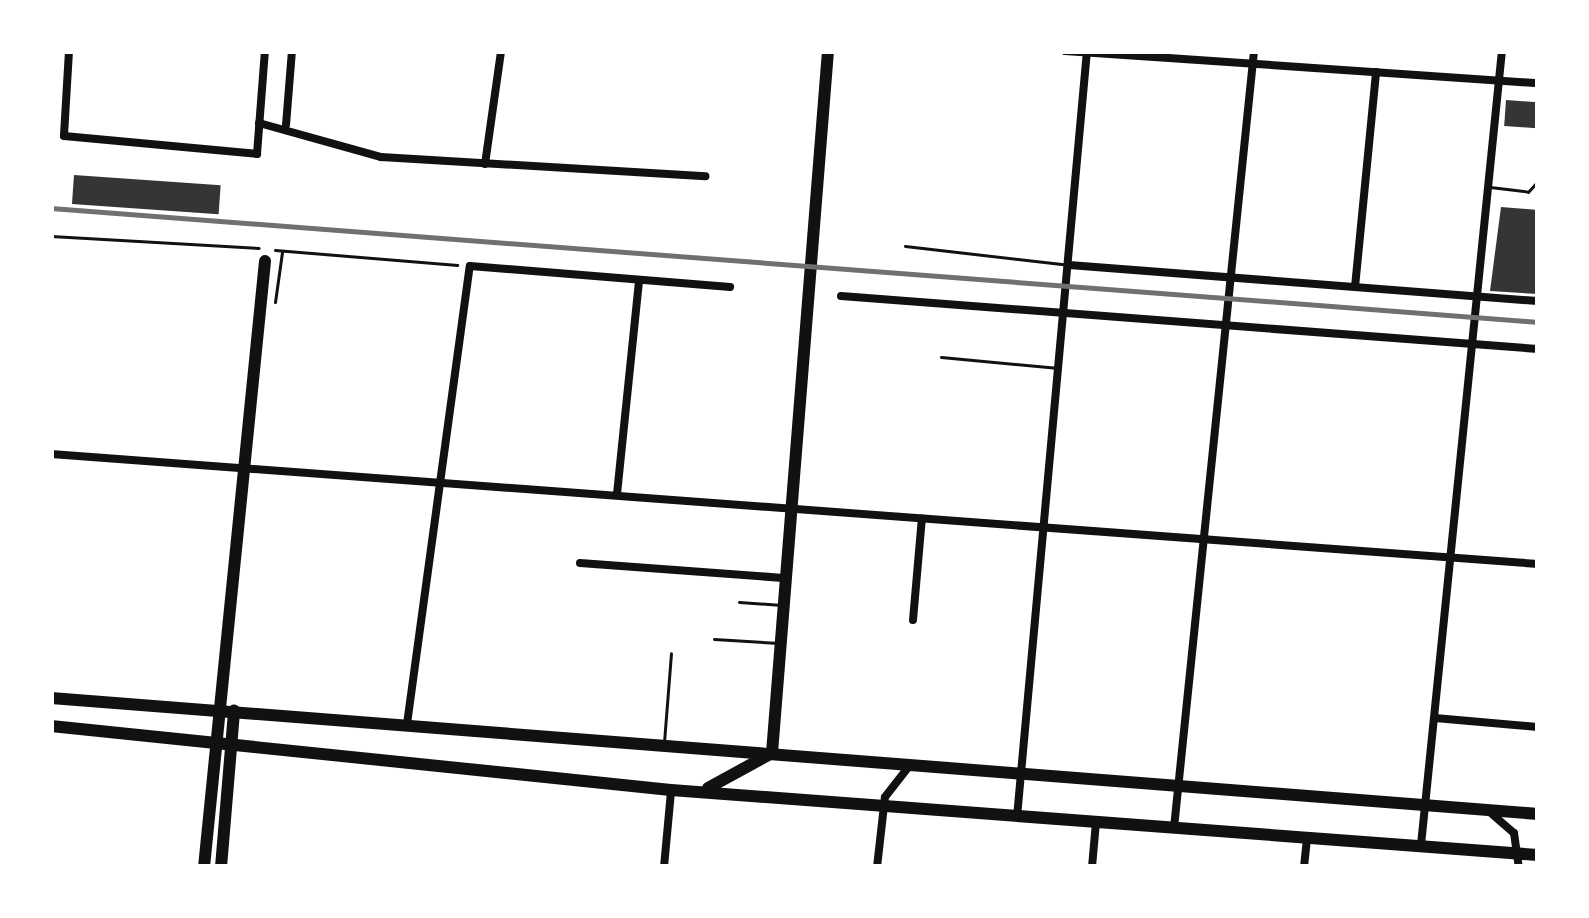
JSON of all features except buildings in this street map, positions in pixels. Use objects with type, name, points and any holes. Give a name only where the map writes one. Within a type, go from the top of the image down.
[{"type":"main road","points":[[671,790],[727,785],[772,753],[828,51]]},
{"type":"main road","points":[[221,867],[245,468],[265,261]]},
{"type":"main road","points":[[51,698],[1538,814]]},
{"type":"main road","points":[[204,867],[214,741],[228,711]]},
{"type":"main road","points":[[51,726],[671,790],[1420,847],[1520,861],[1538,856]]},
{"type":"street","points":[[69,51],[64,136],[257,154],[265,51]]},
{"type":"street","points":[[286,124],[292,51]]},
{"type":"street","points":[[485,164],[501,51]]},
{"type":"street","points":[[1065,51],[1538,82]]},
{"type":"street","points":[[1174,828],[1253,51]]},
{"type":"street","points":[[1420,847],[1502,51]]},
{"type":"street","points":[[1017,817],[1087,52]]},
{"type":"street","points":[[1355,287],[1376,72]]},
{"type":"street","points":[[259,123],[286,124],[348,152],[705,176]]},
{"type":"street","points":[[1070,265],[1538,301]]},
{"type":"street","points":[[406,724],[470,266],[730,287]]},
{"type":"street","points":[[616,494],[639,280]]},
{"type":"street","points":[[841,296],[1538,349]]},
{"type":"street","points":[[51,454],[1538,564]]},
{"type":"street","points":[[913,620],[922,518]]},
{"type":"street","points":[[580,563],[786,578]]},
{"type":"street","points":[[1435,718],[1538,727]]},
{"type":"street","points":[[878,867],[883,807],[911,765]]},
{"type":"street","points":[[664,867],[671,790]]},
{"type":"street","points":[[1478,809],[1507,824],[1520,861]]},
{"type":"street","points":[[1092,867],[1096,823]]},
{"type":"street","points":[[1304,867],[1307,838]]},
{"type":"lane","points":[[1488,186],[1528,192],[1538,181]]},
{"type":"lane","points":[[905,246],[1070,265]]},
{"type":"lane","points":[[941,357],[1059,368]]},
{"type":"lane","points":[[739,602],[784,605]]},
{"type":"lane","points":[[714,639],[781,643]]},
{"type":"lane","points":[[664,744],[671,653]]},
{"type":"path","points":[[51,236],[470,266]]},
{"type":"railway","points":[[51,208],[1538,322]]}]
